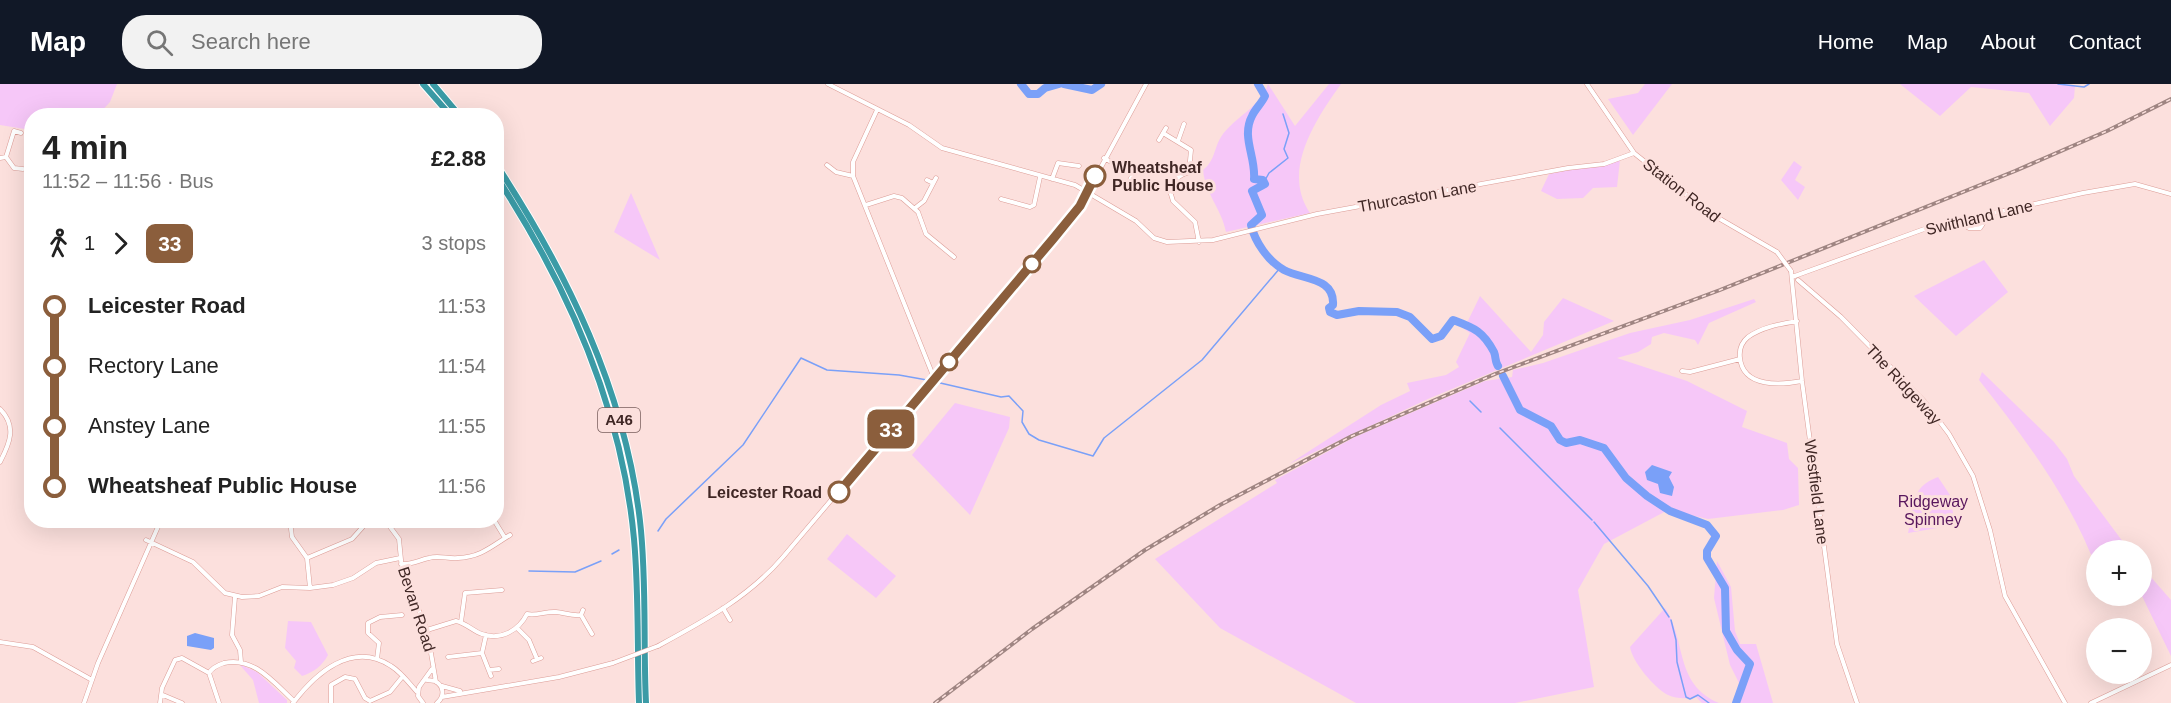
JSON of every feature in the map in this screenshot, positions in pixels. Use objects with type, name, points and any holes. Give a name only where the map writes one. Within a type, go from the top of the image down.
[{"type":"highway","points":[[423,84],[444,108]]},
{"type":"highway","points":[[433,84],[453,108]]},
{"type":"highway","name":"A46","points":[[504,176],[537,228],[572,294],[598,356],[617,414],[633,479],[640,529],[646,703]]},
{"type":"highway","name":"A46","points":[[504,189],[539,245],[567,300],[591,358],[610,414],[626,478],[634,538],[639,703]]},
{"type":"street","name":"Thurcaston Lane","points":[[828,84],[909,125],[942,148],[1075,185],[1128,217],[1156,238],[1177,243],[1199,242],[1258,227],[1533,174],[1604,164],[1634,153]]},
{"type":"street","points":[[437,703],[442,698],[464,692],[558,677],[613,663],[658,646],[721,610],[769,574],[1080,206],[1146,84]]},
{"type":"street","name":"Station Road","points":[[1587,84],[1634,153],[1708,212],[1777,252],[1791,271],[1792,277]]},
{"type":"street","points":[[877,110],[853,162],[853,176],[934,378]]},
{"type":"street","points":[[1178,141],[1184,124]]},
{"type":"street","points":[[1160,140],[1166,128]]},
{"type":"street","points":[[6,157],[14,131],[21,133]]},
{"type":"street","points":[[1163,134],[1191,150],[1189,171]]},
{"type":"street","points":[[0,158],[6,157]]},
{"type":"street","points":[[6,157],[14,168],[22,169]]},
{"type":"street","points":[[1104,158],[1133,174]]},
{"type":"street","points":[[1052,179],[1058,163],[1079,166]]},
{"type":"street","points":[[827,165],[836,172],[853,176]]},
{"type":"street","points":[[1130,180],[1136,168]]},
{"type":"street","points":[[1198,172],[1189,171],[1174,181],[1170,196],[1195,222],[1199,242]]},
{"type":"street","points":[[1001,200],[1030,207],[1034,205],[1040,177]]},
{"type":"street","points":[[915,208],[924,201],[936,178]]},
{"type":"street","points":[[927,180],[933,183]]},
{"type":"street","name":"Swithland Lane","points":[[1792,277],[1927,228],[1958,221],[2135,184],[2171,194]]},
{"type":"street","points":[[866,205],[894,196],[902,198],[915,208],[926,234],[955,257]]},
{"type":"street","points":[[1958,221],[1969,228],[1980,228],[1989,215]]},
{"type":"street","name":"Westfield Lane","points":[[1792,277],[1802,381],[1837,644],[1857,703]]},
{"type":"street","name":"The Ridgeway","points":[[1798,280],[1841,317],[1912,389],[1949,434],[1973,476],[1990,530],[2005,596],[2065,703]]},
{"type":"street","points":[[1797,321],[1768,327],[1751,335],[1742,343],[1740,359],[1750,376],[1758,381],[1781,385],[1802,381]]},
{"type":"street","points":[[1682,371],[1690,372],[1740,359]]},
{"type":"street","points":[[0,409],[8,420],[11,433],[0,462]]},
{"type":"street","points":[[84,703],[158,528]]},
{"type":"street","points":[[291,528],[292,537],[307,558],[310,588]]},
{"type":"street","points":[[307,558],[352,539],[362,528]]},
{"type":"street","name":"Bevan Road","points":[[391,528],[399,539],[401,564],[411,596],[427,630],[436,682]]},
{"type":"street","points":[[401,564],[412,564],[430,558],[459,558],[491,550],[507,536],[500,528]]},
{"type":"street","points":[[146,540],[193,562],[215,585],[235,597],[259,596],[282,586],[310,588],[345,582],[376,563],[400,558]]},
{"type":"street","points":[[461,622],[463,593],[486,594],[502,590]]},
{"type":"street","points":[[235,597],[232,635],[240,650],[241,662]]},
{"type":"street","points":[[523,608],[527,614],[538,616],[555,612],[582,613],[592,634]]},
{"type":"street","points":[[721,610],[730,620]]},
{"type":"street","points":[[377,659],[379,643],[368,633],[367,625],[386,613],[402,615]]},
{"type":"street","points":[[427,630],[444,623],[461,622],[486,635],[502,635],[517,628],[527,614]]},
{"type":"street","points":[[517,628],[529,640],[537,659]]},
{"type":"street","points":[[486,635],[482,653],[491,676]]},
{"type":"street","points":[[0,642],[30,646],[92,680]]},
{"type":"street","points":[[448,657],[482,653]]},
{"type":"street","points":[[209,673],[220,664],[241,662],[258,669],[293,702],[311,681],[334,663],[360,657],[377,659],[389,664],[417,692]]},
{"type":"street","points":[[160,703],[163,695],[162,688],[175,660],[186,659],[209,673],[219,703]]},
{"type":"street","points":[[2091,703],[2171,665]]},
{"type":"street","name":"Bevan Road","points":[[426,681],[433,666]]},
{"type":"street","points":[[489,670],[499,669]]},
{"type":"street","points":[[333,701],[331,685],[345,677],[358,682],[368,702],[390,692],[403,676]]},
{"type":"street","points":[[423,703],[418,701],[417,692],[421,684],[426,681],[436,682],[441,686],[464,692]]},
{"type":"street","points":[[408,683],[421,684]]},
{"type":"street","points":[[441,686],[442,698]]},
{"type":"street","points":[[163,695],[182,703]]},
{"type":"green space","points":[[0,84],[117,84],[110,102],[104,108],[24,108],[24,129],[0,125]]},
{"type":"green space","points":[[1268,84],[1295,126],[1329,84],[1341,84],[1313,129],[1300,163],[1299,180],[1302,197],[1310,213],[1226,232],[1204,178],[1203,170],[1212,159],[1226,130],[1260,99]]},
{"type":"green space","points":[[1645,84],[1672,84],[1633,135],[1608,99],[1638,93]]},
{"type":"green space","points":[[1900,84],[2066,84],[2075,86],[2074,98],[2050,126],[2029,93],[1971,87],[1940,116]]},
{"type":"green space","points":[[1620,160],[1617,187],[1593,188],[1583,198],[1557,199],[1541,191],[1549,174]]},
{"type":"green space","points":[[1794,161],[1802,167],[1795,180],[1805,187],[1798,200],[1781,180]]},
{"type":"green space","points":[[631,193],[660,260],[614,232]]},
{"type":"green space","points":[[1984,260],[2008,292],[1956,336],[1914,296]]},
{"type":"green space","points":[[1480,296],[1531,352],[1543,335],[1544,322],[1563,298],[1614,321],[1428,399],[1289,464],[1381,405],[1410,391],[1407,383],[1446,375],[1459,367],[1456,362],[1470,333],[1464,329]]},
{"type":"green space","points":[[1754,299],[1756,302],[1709,323],[1698,345],[1695,340],[1664,333],[1652,337],[1651,344],[1638,352],[1617,358],[1687,381],[1747,411],[1742,427],[1787,443],[1789,459],[1798,468],[1799,505],[1783,510],[1708,519],[1668,510],[1604,544],[1578,590],[1594,687],[1515,703],[1356,703],[1220,628],[1155,559],[1277,483],[1275,480],[1355,437],[1485,381],[1512,377],[1513,370],[1543,363],[1630,333],[1690,320]]},
{"type":"green space","points":[[1982,372],[2054,442],[2067,459],[2074,476],[2122,540],[2086,540],[2086,544],[2046,470],[1979,380]]},
{"type":"green space","points":[[955,403],[1010,417],[1009,428],[970,515],[912,455]]},
{"type":"green space","name":"Ridgeway Spinney","points":[[1938,477],[1950,495],[1955,525],[1908,533],[1918,492],[1929,481]]},
{"type":"green space","points":[[847,534],[896,576],[876,598],[827,559]]},
{"type":"green space","points":[[1717,561],[1731,587],[1735,631],[1740,644],[1756,644],[1773,703],[1733,703],[1739,683],[1730,665],[1714,598]]},
{"type":"green space","points":[[2152,578],[2171,600],[2171,656],[2147,606],[2152,606]]},
{"type":"green space","points":[[1665,608],[1672,621],[1688,673],[1705,695],[1719,703],[1702,703],[1696,697],[1675,697],[1662,692],[1635,659],[1630,647]]},
{"type":"green space","points":[[288,621],[311,622],[328,655],[317,668],[302,676],[294,668],[296,661],[285,648]]},
{"type":"green space","points":[[239,664],[257,672],[287,700],[287,703],[259,703],[253,680]]},
{"type":"water","points":[[1652,465],[1672,472],[1669,477],[1674,487],[1672,496],[1660,493],[1658,484],[1647,480],[1645,472]]},
{"type":"water","points":[[195,633],[214,638],[214,648],[211,650],[187,646],[187,636]]},
{"type":"waterway","points":[[1021,84],[1029,94],[1038,94],[1045,88],[1059,84]]},
{"type":"waterway","points":[[1064,84],[1092,90],[1101,84]]},
{"type":"waterway","points":[[1258,84],[1265,96],[1252,116],[1248,139],[1254,179],[1263,180],[1265,184],[1252,191],[1262,215],[1251,225],[1259,244],[1268,256],[1284,270],[1316,281],[1329,289],[1333,305],[1329,308],[1330,312],[1337,315],[1359,311],[1397,312],[1410,317],[1432,339],[1441,336],[1453,320],[1482,335],[1494,352],[1498,366]]},
{"type":"waterway","points":[[2058,84],[2084,87],[2089,84]]},
{"type":"waterway","points":[[1264,182],[1269,173],[1288,158],[1284,149],[1289,133],[1283,114]]},
{"type":"waterway","points":[[936,382],[1001,397],[1009,396],[1023,411],[1022,422],[1029,434],[1039,440],[1093,456],[1104,438],[1202,360],[1280,268]]},
{"type":"waterway","points":[[658,531],[666,519],[743,445],[801,358],[827,370],[899,375],[927,380]]},
{"type":"waterway","points":[[1503,376],[1520,410],[1551,426],[1560,440],[1566,443],[1580,440],[1604,448],[1626,478],[1647,496],[1670,511],[1707,525],[1716,536],[1707,551],[1707,558],[1725,588],[1726,631],[1737,650],[1750,664],[1736,703]]},
{"type":"waterway","points":[[1470,401],[1481,412]]},
{"type":"waterway","points":[[1500,428],[1592,520]]},
{"type":"waterway","points":[[1594,522],[1648,586],[1669,617]]},
{"type":"waterway","points":[[612,554],[619,550]]},
{"type":"waterway","points":[[529,571],[575,572],[601,561]]},
{"type":"waterway","points":[[1671,620],[1676,640],[1677,662],[1686,697],[1690,699],[1698,695],[1709,703]]},
{"type":"railway","points":[[935,703],[1032,629],[1145,550],[1220,505],[1352,436],[1495,374],[1720,290],[2015,171],[2107,131],[2171,99]]},
{"type":"bus line","name":"33","points":[[839,492],[1080,206],[1095,176]]},
{"type":"place","name":"Wheatsheaf Public House","points":[[1095,176]]},
{"type":"place","name":"Leicester Road","points":[[839,492]]}]
